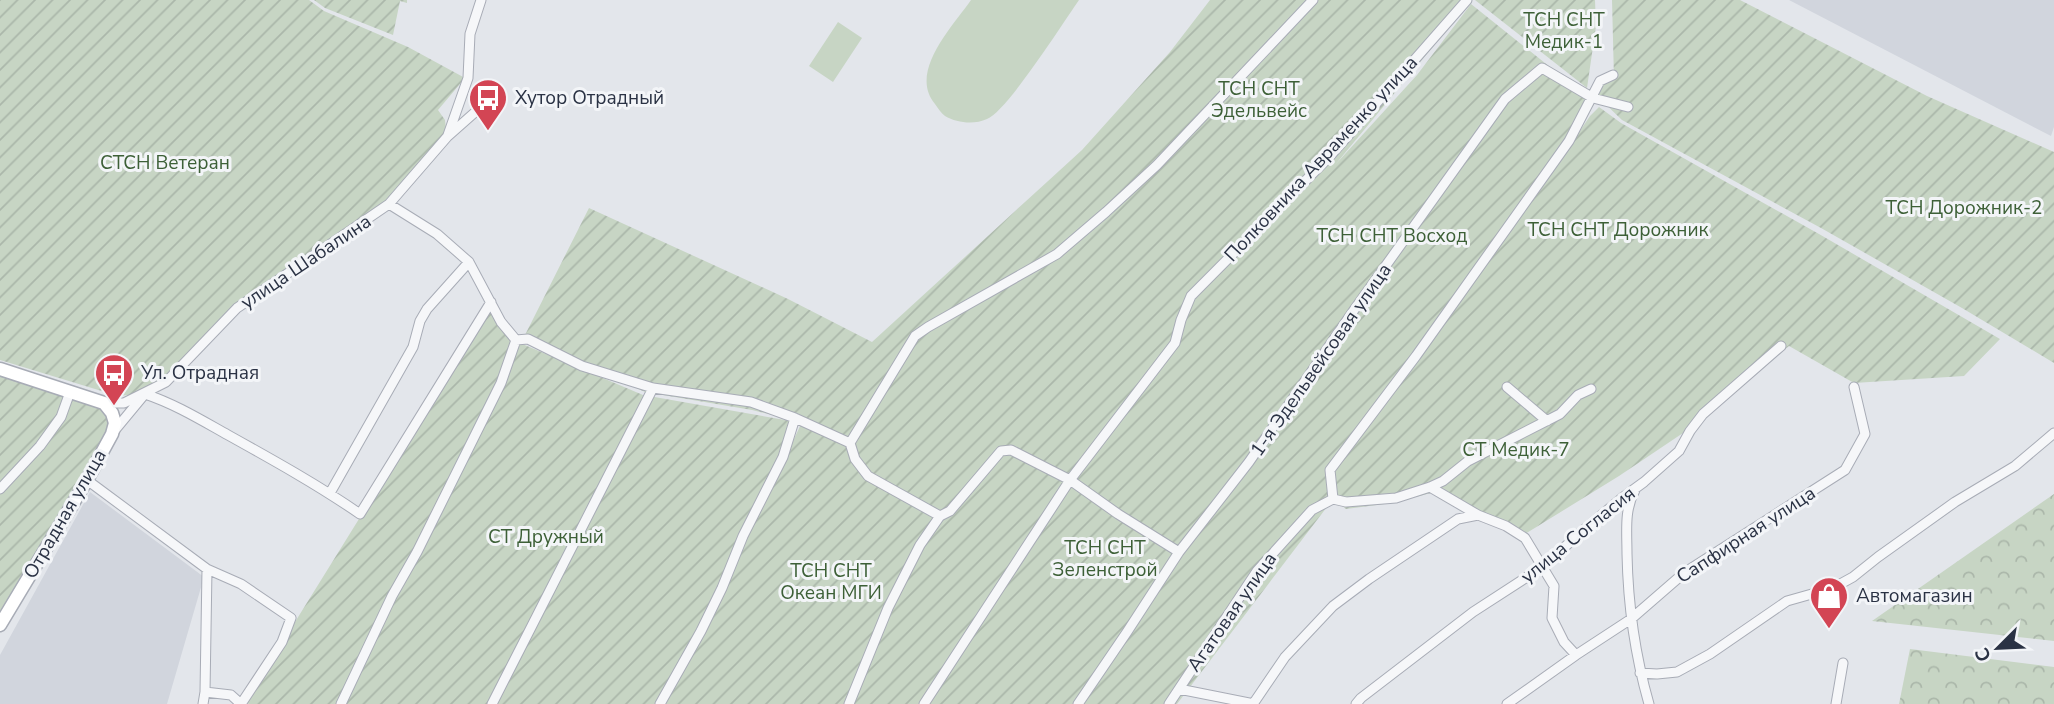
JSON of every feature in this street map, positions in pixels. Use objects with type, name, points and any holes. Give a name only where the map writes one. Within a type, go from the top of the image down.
[{"type":"main road","name":"улица Шабалина","points":[[0,369],[99,401]]},
{"type":"main road","name":"Отрадная улица","points":[[0,625],[112,434],[115,423],[112,413],[99,401]]},
{"type":"street","points":[[447,137],[468,78],[470,34],[481,0]]},
{"type":"street","points":[[850,443],[915,336],[1057,254],[1157,165],[1313,0]]},
{"type":"street","name":"Полковника Авраменко улица","points":[[924,704],[1070,480],[1175,343],[1191,296],[1330,156],[1466,0]]},
{"type":"street","name":"1-я Эдельвейсовая улица","points":[[1078,704],[1179,552],[1249,462],[1505,99],[1542,68],[1593,98],[1628,107]]},
{"type":"street","points":[[1591,389],[1578,395],[1560,414],[1468,461],[1443,481],[1430,487],[1396,498],[1346,502],[1333,499],[1330,470],[1416,356],[1569,141],[1600,81],[1612,75]]},
{"type":"street","name":"улица Шабалина","points":[[99,401],[124,404],[166,382],[237,308],[389,204],[447,137],[482,106]]},
{"type":"street","points":[[389,204],[437,234],[469,262],[501,322],[516,340]]},
{"type":"street","points":[[330,494],[413,347],[420,321],[427,309],[469,262]]},
{"type":"street","points":[[112,434],[145,394],[165,401],[330,494],[360,514],[491,302]]},
{"type":"street","points":[[516,340],[528,339],[582,366],[653,388],[751,402],[795,418],[850,443],[855,459],[868,476],[940,516]]},
{"type":"street","points":[[341,704],[392,596],[417,552],[501,383],[516,340]]},
{"type":"street","name":"улица Согласия","points":[[1356,704],[1473,612],[1544,566],[1679,451],[1703,414],[1781,346]]},
{"type":"street","points":[[1507,387],[1546,421]]},
{"type":"street","name":"Сапфирная улица","points":[[1507,704],[1631,619],[1684,573],[1845,470],[1865,434],[1854,387]]},
{"type":"street","points":[[492,704],[653,388]]},
{"type":"street","points":[[0,489],[40,446],[61,417],[70,392]]},
{"type":"street","points":[[660,704],[717,598],[743,536],[783,457],[795,418]]},
{"type":"street","points":[[1640,673],[1676,672],[1710,654],[1787,601],[1833,588],[1853,577],[1955,502],[2015,466],[2054,433]]},
{"type":"street","points":[[849,704],[888,608],[920,545],[940,516],[950,511],[1000,451],[1011,450],[1070,480],[1179,552]]},
{"type":"street","points":[[87,480],[207,569],[241,584],[291,618],[282,642],[241,704],[232,695],[205,692]]},
{"type":"street","points":[[1430,487],[1525,538],[1554,586],[1552,618],[1564,642],[1576,655]]},
{"type":"street","points":[[1636,488],[1626,513],[1627,581],[1640,673],[1649,704]]},
{"type":"street","name":"Агатовая улица","points":[[1169,704],[1257,571],[1312,510],[1333,499]]},
{"type":"street","points":[[1179,690],[1253,704],[1285,657],[1333,606],[1458,519],[1478,515]]},
{"type":"street","points":[[203,704],[207,569]]},
{"type":"street","points":[[1836,704],[1843,663]]},
{"type":"shaded area","points":[[1789,0],[2054,0],[2054,127],[2051,136]]},
{"type":"shaded area","points":[[90,492],[204,577],[167,704],[0,704],[0,655]]},
{"type":"green space","name":"СТСН Ветеран","points":[[0,0],[309,0],[324,11],[408,47],[465,78],[438,110],[445,120],[447,139],[389,207],[241,309],[147,393],[118,396],[0,360]]},
{"type":"green space","points":[[314,0],[407,0],[407,3],[400,1],[393,35],[325,8]]},
{"type":"green space","points":[[971,0],[1079,0],[1008,100],[987,119],[971,123],[955,120],[942,113],[928,91],[927,78],[936,50]]},
{"type":"green space","points":[[1210,0],[1468,0],[1469,3],[1335,165],[1417,75],[1471,4],[1595,103],[1402,378],[1599,107],[1621,123],[2000,339],[1964,376],[1854,383],[1789,346],[1683,433],[1525,534],[1431,493],[1392,503],[1346,509],[1333,499],[1177,704],[665,704],[713,617],[802,422],[752,410],[645,392],[524,337],[589,208],[788,299],[872,342],[1082,150],[1170,52]]},
{"type":"green space","name":"ТСН СНТ Медик-1","points":[[1475,0],[1595,0],[1596,26],[1587,88]]},
{"type":"green space","name":"ТСН Дорожник-2","points":[[1612,0],[1740,0],[1927,96],[2054,152],[2054,363],[1821,228],[1622,120],[1597,96],[1603,82],[1614,79]]},
{"type":"green space","points":[[838,22],[862,38],[833,82],[809,66]]},
{"type":"green space","name":"СТ Дружный","points":[[490,308],[520,343],[643,395],[791,421],[747,530],[657,704],[247,703],[295,622]]},
{"type":"green space","points":[[0,371],[93,399],[112,413],[112,434],[0,625]]},
{"type":"green space","points":[[2054,494],[2054,641],[1872,621]]},
{"type":"green space","points":[[1910,649],[2054,667],[2054,704],[1899,704]]},
{"type":"place","name":"Хутор Отрадный","points":[[488,132]]},
{"type":"place","name":"Ул. Отрадная","points":[[114,407]]},
{"type":"place","name":"Автомагазин","points":[[1829,630]]},
{"type":"park label","name":"ТСН СНТ Эдельвейс","points":[[1259,100]]},
{"type":"park label","name":"ТСН СНТ Дорожник","points":[[1618,230]]},
{"type":"park label","name":"ТСН СНТ Восход","points":[[1392,236]]},
{"type":"park label","name":"СТ Медик-7","points":[[1516,450]]},
{"type":"park label","name":"ТСН СНТ Зеленстрой","points":[[1105,559]]},
{"type":"park label","name":"ТСН СНТ Океан МГИ","points":[[831,582]]}]
